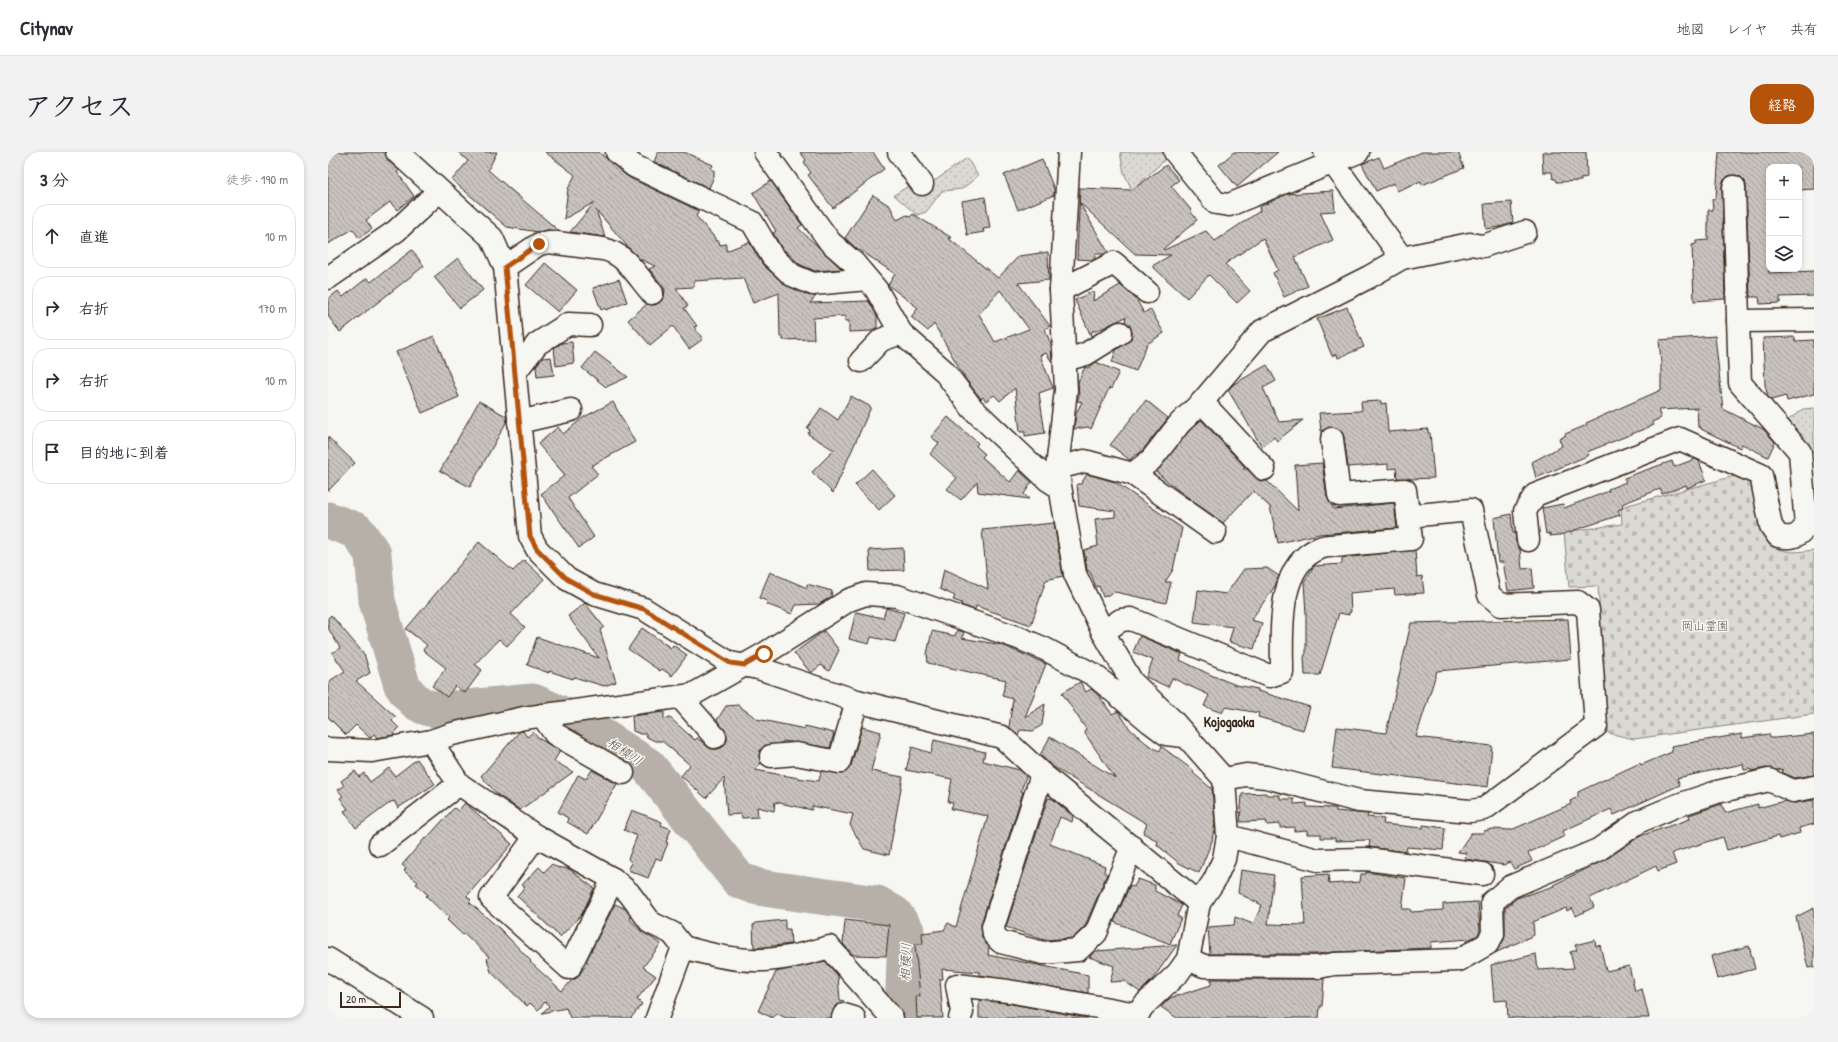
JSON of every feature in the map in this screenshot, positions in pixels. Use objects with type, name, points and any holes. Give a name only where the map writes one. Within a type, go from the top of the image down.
[{"type":"street","points":[[397,152],[492,238],[505,267],[530,536],[537,549],[567,579],[594,594],[644,609],[730,663],[758,668],[857,701],[1002,737],[1042,774],[1199,903]]},
{"type":"street","points":[[617,152],[634,166],[752,222],[772,256],[792,275],[813,284],[867,279]]},
{"type":"street","points":[[765,152],[830,242],[854,263],[876,289],[901,334],[943,370],[978,413],[1048,480],[1058,477],[1085,462],[1133,474],[1215,532]]},
{"type":"street","points":[[960,1018],[962,1012],[956,985],[1008,992],[1136,1016],[1178,973],[1188,960],[1199,903],[1214,881],[1224,859],[1228,836],[1224,779],[1185,737],[1172,720],[1132,682],[1103,632],[1075,574],[1058,477],[1066,390],[1061,290],[1069,152]]},
{"type":"street","points":[[1176,152],[1216,203],[1229,205],[1329,157],[1358,152]]},
{"type":"street","points":[[1329,157],[1402,258]]},
{"type":"street","points":[[910,159],[922,184]]},
{"type":"street","points":[[1528,540],[1525,511],[1535,496],[1680,439],[1761,475],[1771,526],[1778,536],[1790,539],[1800,535],[1806,526],[1800,452],[1740,384],[1734,187]]},
{"type":"street","points":[[328,278],[396,231],[439,191]]},
{"type":"street","points":[[1133,474],[1151,460],[1180,423],[1202,402],[1262,331],[1369,277],[1402,258],[1470,244],[1483,246],[1525,232]]},
{"type":"street","points":[[505,267],[539,244],[549,242],[603,248],[611,250],[622,257],[652,293]]},
{"type":"street","points":[[1061,290],[1114,263],[1147,292]]},
{"type":"street","points":[[1738,321],[1814,320]]},
{"type":"street","points":[[515,372],[537,344],[568,324],[590,325]]},
{"type":"street","points":[[1065,360],[1086,354],[1120,333]]},
{"type":"street","points":[[861,361],[881,340],[901,334]]},
{"type":"street","points":[[1202,402],[1264,469]]},
{"type":"street","points":[[519,422],[571,410]]},
{"type":"street","points":[[1103,632],[1121,620],[1131,619],[1269,676],[1282,672],[1282,620],[1286,594],[1293,572],[1304,557],[1321,548],[1411,540],[1405,490],[1339,495],[1332,440]]},
{"type":"street","points":[[1224,779],[1246,775],[1266,777],[1359,801],[1470,811],[1484,809],[1596,726],[1588,610],[1578,602],[1501,605],[1489,595],[1471,510],[1408,516]]},
{"type":"street","points":[[328,749],[372,751],[431,741],[459,732],[545,715],[692,695],[745,665],[849,600],[866,594],[897,596],[1019,638],[1045,649],[1094,675],[1166,734],[1185,737]]},
{"type":"street","points":[[680,697],[714,738]]},
{"type":"street","points":[[771,756],[796,754],[839,762],[857,701]]},
{"type":"street","points":[[545,715],[555,734],[623,773]]},
{"type":"street","points":[[431,741],[459,784],[536,836],[613,879],[629,893],[651,923],[672,933],[683,947],[719,958],[772,961],[799,957],[829,947],[892,1018]]},
{"type":"street","points":[[1042,774],[993,927],[994,935],[1001,942],[1043,953],[1078,950],[1096,933],[1132,847]]},
{"type":"street","points":[[1188,960],[1204,966],[1319,967],[1334,964],[1459,960],[1487,944],[1493,934],[1492,902],[1510,887],[1598,850],[1640,821],[1717,792],[1769,780],[1793,791],[1814,787]]},
{"type":"street","points":[[380,845],[459,784]]},
{"type":"street","points":[[536,836],[491,898],[569,968],[613,879]]},
{"type":"street","points":[[1228,836],[1318,860],[1366,859],[1482,874]]},
{"type":"street","points":[[657,1018],[683,947]]},
{"type":"street","points":[[328,959],[422,1018]]},
{"type":"street","points":[[843,1018],[844,1015],[854,1018]]},
{"type":"green space","points":[[1120,152],[1166,152],[1169,156],[1132,190],[1124,173]]},
{"type":"green space","points":[[967,158],[978,176],[962,189],[942,191],[926,212],[917,215],[894,195],[919,182],[925,180],[936,180]]},
{"type":"green space","points":[[1814,408],[1814,451],[1808,452],[1787,421],[1803,409]]},
{"type":"green space","name":"岡山霊園","points":[[1738,475],[1753,483],[1759,523],[1768,541],[1776,547],[1789,552],[1814,550],[1814,714],[1634,739],[1608,733],[1598,586],[1569,587],[1564,532],[1622,524],[1621,507]]},
{"type":"building","points":[[328,152],[385,152],[388,161],[399,170],[397,172],[414,196],[397,210],[390,202],[366,220],[372,229],[359,238],[353,229],[328,244]]},
{"type":"building","points":[[458,152],[497,152],[488,170],[559,231],[547,230],[538,232],[507,227],[452,180],[468,161]]},
{"type":"building","points":[[545,152],[599,152],[628,177],[699,211],[696,216],[715,238],[715,241],[719,241],[720,245],[726,244],[726,251],[749,242],[763,265],[784,284],[808,295],[816,296],[810,303],[869,301],[877,316],[877,328],[873,329],[872,331],[849,332],[849,321],[845,321],[845,316],[813,318],[814,339],[783,340],[783,336],[780,337],[779,293],[753,303],[743,278],[694,281],[694,287],[676,288],[688,306],[684,308],[697,326],[694,327],[703,339],[689,349],[673,326],[650,345],[628,320],[647,304],[654,305],[664,298],[665,289],[649,269],[655,266],[640,259],[596,210],[605,237],[570,232],[595,202],[564,219],[568,189],[575,175]]},
{"type":"building","points":[[658,152],[684,152],[713,165],[711,169],[714,170],[714,176],[709,188],[654,162]]},
{"type":"building","points":[[800,152],[873,152],[884,169],[833,208],[808,175],[811,173],[804,162],[806,160]]},
{"type":"building","points":[[1234,152],[1278,152],[1237,187],[1219,165]]},
{"type":"building","points":[[1422,152],[1458,152],[1464,168],[1422,185],[1421,181],[1397,191],[1394,183],[1376,191],[1362,164],[1379,157],[1384,168]]},
{"type":"building","points":[[1542,152],[1586,152],[1587,177],[1581,178],[1581,181],[1557,182],[1556,179],[1553,179],[1552,172],[1543,172]]},
{"type":"building","points":[[1719,152],[1814,152],[1814,189],[1802,190],[1802,164],[1766,164],[1766,272],[1814,271],[1814,296],[1780,297],[1780,303],[1760,304],[1759,297],[1750,297],[1746,187],[1745,181],[1740,176],[1733,175],[1728,176],[1723,181],[1722,187],[1725,299],[1694,301],[1692,245],[1696,244],[1696,241],[1708,240],[1708,210],[1713,210],[1712,199],[1716,198]]},
{"type":"building","points":[[1042,159],[1054,189],[1054,195],[1018,210],[1004,175]]},
{"type":"building","points":[[1166,165],[1179,180],[1171,186],[1192,211],[1191,212],[1197,220],[1163,249],[1164,250],[1206,231],[1215,241],[1260,211],[1259,207],[1287,194],[1333,191],[1335,211],[1320,212],[1333,240],[1295,257],[1308,286],[1284,297],[1273,273],[1278,270],[1263,238],[1225,264],[1250,291],[1237,303],[1209,275],[1187,298],[1152,266],[1171,255],[1135,254],[1079,202],[1080,188],[1132,190]]},
{"type":"building","points":[[771,181],[802,225],[798,228],[842,269],[815,271],[799,264],[782,248],[773,233],[776,231],[753,193]]},
{"type":"building","points":[[873,195],[890,206],[897,220],[907,215],[910,217],[913,214],[952,238],[948,238],[998,278],[1019,256],[1048,252],[1049,280],[1018,283],[1050,326],[1045,329],[1051,345],[1052,362],[1046,353],[1040,355],[1053,388],[1039,393],[1045,433],[1025,436],[1025,432],[1020,432],[1015,388],[1000,401],[994,395],[986,401],[983,397],[981,399],[965,378],[934,324],[928,331],[911,317],[918,308],[888,285],[895,274],[860,250],[859,251],[845,238]],"holes":[[[1000,290],[1029,329],[995,342],[979,314]]]},
{"type":"building","points":[[985,197],[990,228],[983,229],[984,232],[967,235],[962,201]]},
{"type":"building","points":[[1511,202],[1513,223],[1486,229],[1484,204]]},
{"type":"building","points":[[1079,203],[1108,252],[1104,254],[1095,254],[1095,259],[1093,260],[1077,259]]},
{"type":"building","points":[[412,250],[424,266],[340,332],[328,316],[328,299],[338,291],[343,297],[367,278],[371,282]]},
{"type":"building","points":[[458,258],[483,290],[460,308],[434,277]]},
{"type":"building","points":[[545,263],[577,290],[558,312],[526,285]]},
{"type":"building","points":[[619,279],[627,302],[606,310],[605,308],[601,310],[593,288]]},
{"type":"building","points":[[1120,285],[1136,299],[1144,313],[1150,309],[1164,333],[1147,344],[1136,371],[1112,362],[1116,350],[1131,339],[1132,332],[1130,326],[1125,322],[1126,317],[1096,331],[1092,331],[1091,336],[1075,300],[1094,291],[1093,301]]},
{"type":"building","points":[[1347,307],[1364,347],[1338,358],[1337,354],[1332,356],[1317,319]]},
{"type":"building","points":[[434,336],[459,397],[422,413],[396,352]]},
{"type":"building","points":[[1715,336],[1723,409],[1763,429],[1775,442],[1768,457],[1742,444],[1740,448],[1701,429],[1701,427],[1698,427],[1697,408],[1658,410],[1661,418],[1652,422],[1654,425],[1587,452],[1589,455],[1536,478],[1532,462],[1562,446],[1559,439],[1565,436],[1565,434],[1587,425],[1586,423],[1661,390],[1659,340]]},
{"type":"building","points":[[1795,337],[1795,341],[1814,340],[1814,394],[1787,401],[1786,396],[1771,400],[1768,397],[1765,385],[1763,338]]},
{"type":"building","points":[[572,342],[574,363],[556,366],[554,348],[562,343]]},
{"type":"building","points":[[595,352],[628,377],[606,387],[582,368]]},
{"type":"building","points":[[551,357],[554,375],[537,377],[536,366],[542,358]]},
{"type":"building","points":[[1096,362],[1119,372],[1111,389],[1109,388],[1091,429],[1088,427],[1074,429],[1076,413],[1082,402],[1077,401],[1079,396],[1078,382],[1085,367],[1088,368]]},
{"type":"building","points":[[1267,365],[1276,381],[1263,388],[1279,422],[1303,420],[1277,441],[1274,437],[1262,447],[1228,390],[1234,384]]},
{"type":"building","points":[[851,396],[871,407],[833,493],[812,472],[834,450],[808,434],[810,430],[807,428],[821,408],[838,420]]},
{"type":"building","points":[[1146,400],[1168,418],[1142,451],[1130,460],[1110,445]]},
{"type":"building","points":[[479,401],[506,416],[507,421],[470,487],[440,471]]},
{"type":"building","points":[[1381,401],[1381,404],[1386,403],[1388,432],[1428,429],[1428,433],[1430,433],[1434,478],[1397,478],[1396,468],[1388,469],[1388,464],[1348,467],[1342,431],[1331,427],[1321,431],[1319,413],[1359,411],[1362,410],[1361,402]]},
{"type":"building","points":[[613,402],[635,442],[591,466],[598,474],[568,498],[594,537],[579,548],[541,494],[565,475],[538,444],[558,427],[563,434],[584,417]]},
{"type":"building","points":[[948,417],[978,443],[976,446],[985,454],[982,457],[1010,482],[1019,470],[1032,482],[1024,494],[1029,499],[978,492],[977,482],[961,500],[947,489],[957,478],[930,454],[939,443],[931,437]]},
{"type":"building","points":[[1201,420],[1245,467],[1243,469],[1247,469],[1260,481],[1267,481],[1298,511],[1295,465],[1322,463],[1327,497],[1334,509],[1394,503],[1397,528],[1319,534],[1278,543],[1270,507],[1253,491],[1223,523],[1156,472],[1189,431]]},
{"type":"building","points":[[328,437],[355,463],[328,491]]},
{"type":"building","points":[[1695,459],[1699,461],[1706,480],[1687,488],[1686,485],[1662,494],[1660,489],[1622,504],[1623,508],[1618,510],[1620,515],[1560,535],[1550,536],[1550,533],[1546,534],[1542,508],[1563,504],[1564,508],[1609,491],[1608,489],[1626,482],[1624,478],[1672,461],[1674,467]]},
{"type":"building","points":[[872,469],[895,495],[879,510],[855,485]]},
{"type":"building","points":[[1087,474],[1115,482],[1182,528],[1173,570],[1165,582],[1171,582],[1166,603],[1115,592],[1103,597],[1099,586],[1096,587],[1090,572],[1087,570],[1084,550],[1098,546],[1095,519],[1115,517],[1115,511],[1079,506],[1077,484],[1081,484]]},
{"type":"building","points":[[1511,514],[1513,533],[1515,533],[1516,542],[1520,549],[1522,569],[1532,568],[1534,588],[1508,591],[1503,562],[1498,562],[1494,518]]},
{"type":"building","points":[[1054,523],[1063,576],[1046,580],[1031,625],[976,606],[975,610],[961,605],[962,603],[953,600],[955,596],[940,589],[944,569],[988,589],[982,530]]},
{"type":"building","points":[[479,542],[513,571],[524,560],[544,579],[511,614],[525,627],[507,646],[499,639],[475,664],[482,670],[465,693],[455,686],[447,697],[432,686],[446,668],[423,650],[427,645],[406,629]]},
{"type":"building","points":[[903,548],[904,570],[870,571],[869,550]]},
{"type":"building","points":[[1415,550],[1417,577],[1422,576],[1424,593],[1395,595],[1394,589],[1350,593],[1351,612],[1349,612],[1349,615],[1339,613],[1320,675],[1305,675],[1304,657],[1306,653],[1306,614],[1304,582],[1314,566],[1342,564],[1342,558]]},
{"type":"building","points":[[1267,568],[1279,576],[1275,586],[1251,620],[1262,623],[1254,649],[1229,642],[1233,627],[1194,622],[1198,590],[1226,594],[1244,569]]},
{"type":"building","points":[[770,572],[807,588],[807,584],[832,591],[831,597],[819,604],[796,605],[792,614],[766,604],[767,601],[759,598]]},
{"type":"building","points":[[585,603],[604,627],[600,630],[616,682],[604,686],[574,677],[573,679],[549,671],[549,673],[527,665],[537,637],[599,658],[568,616]]},
{"type":"building","points":[[886,608],[904,613],[895,642],[871,637],[869,644],[849,639],[856,612],[883,618]]},
{"type":"building","points":[[331,615],[364,654],[370,673],[356,681],[396,717],[392,721],[399,728],[393,735],[377,738],[374,734],[370,738],[356,725],[346,735],[328,717],[328,685],[331,680],[345,671],[332,653],[340,648],[328,628],[328,618]]},
{"type":"building","points":[[1568,619],[1571,659],[1437,671],[1416,737],[1492,746],[1488,787],[1332,768],[1337,727],[1386,733],[1411,623]]},
{"type":"building","points":[[642,628],[671,648],[673,645],[687,655],[672,676],[662,669],[660,671],[628,649]]},
{"type":"building","points":[[957,630],[964,632],[962,638],[1002,645],[1046,664],[1025,717],[1045,704],[1042,725],[1033,731],[1020,730],[1018,735],[1009,727],[1013,699],[1002,696],[1006,680],[928,663],[927,654],[932,631],[955,636]]},
{"type":"building","points":[[824,631],[839,650],[829,671],[821,665],[811,673],[794,653]]},
{"type":"building","points":[[1140,636],[1182,654],[1180,660],[1211,675],[1236,685],[1258,689],[1258,691],[1310,707],[1303,730],[1258,717],[1259,713],[1225,707],[1222,713],[1204,706],[1209,695],[1172,678],[1168,687],[1146,677],[1153,660],[1133,652]]},
{"type":"building","points":[[1080,682],[1086,692],[1091,689],[1099,696],[1112,714],[1118,711],[1130,729],[1146,743],[1159,751],[1162,747],[1194,771],[1193,773],[1212,789],[1215,823],[1212,841],[1199,873],[1179,863],[1157,845],[1158,841],[1143,833],[1147,824],[1055,768],[1040,755],[1050,737],[1115,778],[1084,732],[1086,729],[1062,693]]},
{"type":"building","points":[[738,705],[757,719],[805,729],[805,726],[834,733],[830,748],[783,741],[782,743],[764,746],[760,750],[759,757],[761,763],[755,770],[819,781],[821,771],[843,774],[851,766],[862,727],[881,732],[871,771],[903,777],[889,855],[864,849],[850,825],[853,814],[812,806],[812,810],[775,802],[774,811],[757,807],[758,817],[742,818],[741,814],[727,815],[724,778],[706,798],[681,776],[690,765],[662,741],[655,741],[647,737],[646,734],[640,734],[633,731],[632,716],[664,712],[664,719],[670,718],[695,740],[697,738],[711,749],[718,749],[723,747],[727,741],[727,735],[717,720],[726,706]]},
{"type":"building","points":[[523,731],[527,737],[533,732],[538,738],[560,751],[554,761],[573,772],[520,810],[498,795],[481,776],[519,732]]},
{"type":"building","points":[[1742,734],[1742,738],[1769,734],[1770,738],[1775,738],[1814,734],[1814,775],[1795,778],[1783,773],[1782,769],[1777,770],[1766,768],[1751,771],[1751,769],[1744,770],[1743,764],[1677,778],[1680,785],[1614,815],[1611,809],[1563,831],[1565,836],[1528,853],[1532,861],[1514,869],[1510,862],[1504,865],[1465,859],[1466,853],[1458,852],[1471,833],[1484,833],[1484,831],[1492,829],[1511,830],[1571,804],[1570,801],[1578,797],[1578,792],[1640,763],[1641,765],[1672,752],[1671,746]]},
{"type":"building","points":[[934,740],[985,752],[983,761],[1020,770],[1026,776],[1021,791],[1023,792],[981,924],[982,937],[989,947],[988,955],[1088,975],[1088,993],[979,975],[979,972],[942,969],[943,979],[940,979],[943,1018],[917,1018],[916,996],[920,996],[915,944],[923,944],[922,933],[944,930],[948,923],[956,927],[988,816],[951,809],[953,803],[948,802],[952,779],[906,770],[912,747],[931,753]]},
{"type":"building","points":[[417,759],[435,784],[398,808],[394,801],[391,802],[356,828],[344,811],[348,809],[340,798],[343,796],[338,790],[344,786],[341,781],[355,771],[359,777],[364,773],[370,782],[389,768],[395,776]]},
{"type":"building","points":[[592,770],[617,784],[588,834],[567,822],[568,818],[558,812],[578,775],[586,779]]},
{"type":"building","points":[[1266,793],[1267,795],[1280,795],[1280,799],[1294,799],[1294,804],[1307,803],[1307,807],[1336,808],[1336,811],[1368,814],[1367,817],[1384,819],[1383,824],[1423,828],[1423,825],[1445,828],[1443,850],[1407,847],[1406,852],[1369,847],[1370,840],[1335,841],[1335,838],[1321,838],[1321,834],[1307,834],[1307,830],[1294,831],[1294,827],[1280,828],[1280,824],[1267,825],[1266,821],[1240,822],[1242,794]]},
{"type":"building","points":[[1048,798],[1053,799],[1073,816],[1072,822],[1060,817],[1050,844],[1105,866],[1104,872],[1107,874],[1085,926],[1073,938],[1044,940],[1006,927]]},
{"type":"building","points":[[1814,800],[1814,824],[1799,828],[1800,833],[1779,839],[1778,836],[1727,850],[1723,837],[1672,853],[1676,864],[1658,871],[1656,866],[1590,898],[1594,907],[1576,916],[1572,908],[1567,911],[1566,908],[1533,922],[1534,935],[1495,953],[1504,940],[1505,908],[1517,898],[1554,886],[1553,885],[1605,860],[1640,836],[1690,819],[1689,815],[1722,804],[1725,813],[1758,804],[1758,808],[1784,801],[1795,803]]},
{"type":"building","points":[[465,803],[512,844],[467,896],[471,900],[469,902],[500,929],[531,961],[530,962],[562,991],[572,980],[577,978],[588,962],[586,961],[615,904],[626,909],[631,917],[630,919],[641,931],[661,944],[643,967],[656,976],[637,999],[642,1004],[631,1018],[570,1018],[566,1008],[542,1013],[549,1006],[545,1002],[538,1010],[530,1003],[527,1006],[491,972],[487,959],[489,957],[464,933],[463,935],[447,920],[449,918],[416,884],[418,882],[404,871],[406,868],[402,865],[425,838],[426,839],[454,808],[458,811]]},
{"type":"building","points":[[632,810],[662,822],[661,825],[671,829],[666,842],[668,843],[661,860],[656,858],[648,878],[628,870],[632,863],[628,859],[637,836],[624,830]]},
{"type":"building","points":[[552,864],[556,867],[569,869],[594,888],[582,914],[560,937],[517,896],[525,887],[522,885],[539,867],[544,872]]},
{"type":"building","points":[[1241,870],[1274,875],[1268,924],[1305,925],[1302,876],[1328,874],[1329,884],[1360,882],[1361,874],[1366,874],[1366,872],[1406,878],[1402,909],[1410,909],[1411,912],[1443,910],[1443,904],[1478,902],[1480,931],[1478,935],[1470,939],[1431,942],[1431,948],[1318,954],[1210,954],[1208,927],[1234,925],[1235,917],[1253,924],[1262,905],[1238,893]]},
{"type":"building","points":[[1138,879],[1155,885],[1155,891],[1182,905],[1177,916],[1181,918],[1170,944],[1114,922],[1130,885],[1134,887]]},
{"type":"building","points":[[1814,908],[1814,967],[1808,968],[1796,917]]},
{"type":"building","points":[[785,920],[785,929],[790,929],[791,944],[754,948],[753,925],[755,925],[755,923]]},
{"type":"building","points":[[845,920],[889,925],[886,956],[853,955],[843,944]]},
{"type":"building","points":[[1595,940],[1596,946],[1600,945],[1606,971],[1629,966],[1635,991],[1642,989],[1649,1018],[1508,1018],[1507,1000],[1494,1001],[1491,965],[1536,954],[1538,970],[1574,968],[1570,952],[1577,950],[1575,945]]},
{"type":"building","points":[[1177,945],[1152,980],[1140,992],[1124,981],[1110,982],[1114,966],[1089,957],[1096,951]]},
{"type":"building","points":[[1749,946],[1755,969],[1717,979],[1711,956]]},
{"type":"building","points":[[825,961],[838,976],[840,1000],[844,1001],[844,1003],[835,1006],[831,1018],[786,1018],[776,1013],[773,1018],[758,1011],[776,972]]},
{"type":"building","points":[[1211,979],[1324,979],[1322,1007],[1320,1006],[1319,1018],[1177,1018],[1161,1007],[1170,998],[1211,985]]},
{"type":"building","points":[[979,1000],[1006,1003],[1088,1018],[979,1018]]},
{"type":"waterway","name":"相模川","points":[[328,520],[357,531],[373,554],[377,601],[402,685],[414,700],[429,708],[443,710],[533,702],[581,723],[648,766],[739,880],[758,887],[877,904],[894,914],[906,931],[903,1018]]},
{"type":"district","name":"Kojogaoka","points":[[1229,721]]},
{"type":"route","points":[[539,244],[505,267],[528,519],[530,536],[537,549],[567,579],[594,594],[644,609],[730,663],[745,665],[764,654]]}]
